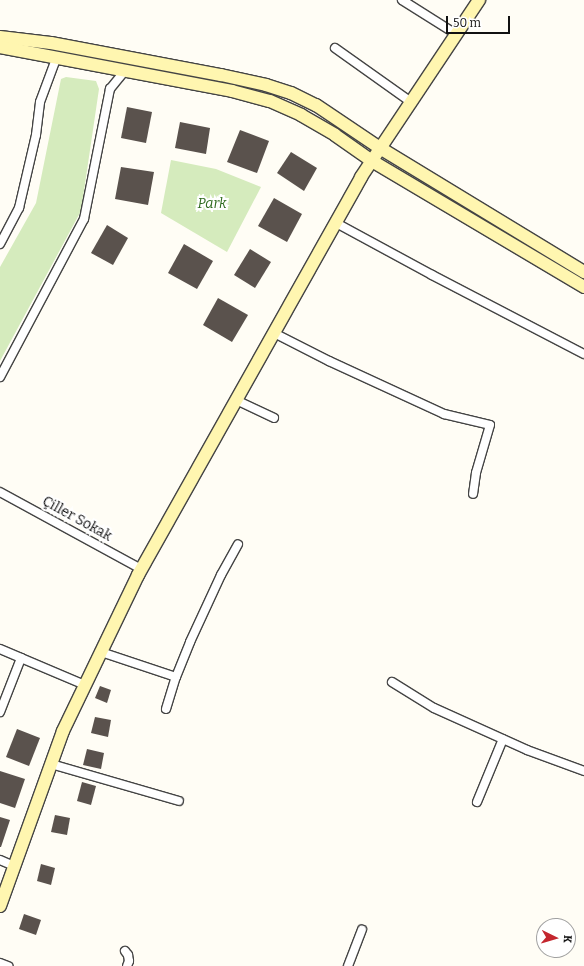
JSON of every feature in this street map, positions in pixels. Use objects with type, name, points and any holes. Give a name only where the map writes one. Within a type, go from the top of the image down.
[{"type":"street","points":[[402,0],[456,34]]},
{"type":"street","points":[[0,906],[63,731],[141,569],[372,161],[456,34],[476,1]]},
{"type":"street","points":[[0,37],[52,44],[266,85],[291,93],[316,105],[380,148],[584,272]]},
{"type":"street","points":[[0,48],[232,91],[270,102],[301,115],[324,128],[372,161],[584,287]]},
{"type":"street","points":[[335,48],[411,102]]},
{"type":"street","points":[[0,244],[19,208],[36,135],[40,102],[56,59]]},
{"type":"street","points":[[0,377],[84,219],[110,89],[124,72]]},
{"type":"street","points":[[336,223],[584,354]]},
{"type":"street","points":[[274,333],[329,361],[444,414],[490,425],[476,473],[473,494]]},
{"type":"street","points":[[236,400],[274,418]]},
{"type":"street","name":"Çiller Sokak","points":[[0,492],[141,569]]},
{"type":"street","points":[[166,709],[190,642],[221,575],[238,544]]},
{"type":"street","points":[[0,649],[85,685]]},
{"type":"street","points":[[101,652],[176,678]]},
{"type":"street","points":[[0,712],[21,658]]},
{"type":"street","points":[[392,682],[434,708],[527,750],[584,771]]},
{"type":"street","points":[[477,802],[503,739]]},
{"type":"street","points":[[51,764],[179,801]]},
{"type":"street","points":[[0,860],[14,866]]},
{"type":"street","points":[[348,966],[362,930]]},
{"type":"street","points":[[125,952],[128,955],[129,961],[127,966]]},
{"type":"street","points":[[0,963],[8,966]]},
{"type":"green space","points":[[66,77],[96,81],[99,89],[81,211],[0,361],[0,267],[36,203],[61,79]]},
{"type":"green space","name":"Park","points":[[171,160],[216,169],[261,187],[227,252],[161,213]]},
{"type":"building","points":[[127,107],[152,112],[146,143],[121,138]]},
{"type":"building","points":[[180,122],[210,128],[206,154],[175,148]]},
{"type":"building","points":[[240,130],[269,141],[257,173],[227,162]]},
{"type":"building","points":[[291,152],[317,168],[304,191],[277,173]]},
{"type":"building","points":[[121,167],[154,172],[148,205],[115,199]]},
{"type":"building","points":[[274,198],[302,214],[287,242],[258,226]]},
{"type":"building","points":[[107,225],[128,238],[113,265],[91,253]]},
{"type":"building","points":[[184,244],[213,261],[197,289],[168,273]]},
{"type":"building","points":[[250,249],[271,262],[255,288],[234,275]]},
{"type":"building","points":[[218,298],[248,315],[232,342],[203,325]]},
{"type":"building","points":[[100,686],[111,690],[107,703],[95,698]]},
{"type":"building","points":[[95,717],[111,720],[108,737],[91,733]]},
{"type":"building","points":[[17,729],[40,738],[29,766],[6,757]]},
{"type":"building","points":[[87,749],[104,753],[101,769],[83,765]]},
{"type":"building","points":[[0,771],[25,779],[15,808],[0,803]]},
{"type":"building","points":[[82,782],[96,786],[91,805],[77,801]]},
{"type":"building","points":[[55,815],[70,818],[67,835],[51,832]]},
{"type":"building","points":[[0,817],[10,820],[1,847],[0,847]]},
{"type":"building","points":[[41,864],[55,868],[51,885],[37,881]]},
{"type":"building","points":[[24,914],[41,920],[36,935],[19,929]]}]
